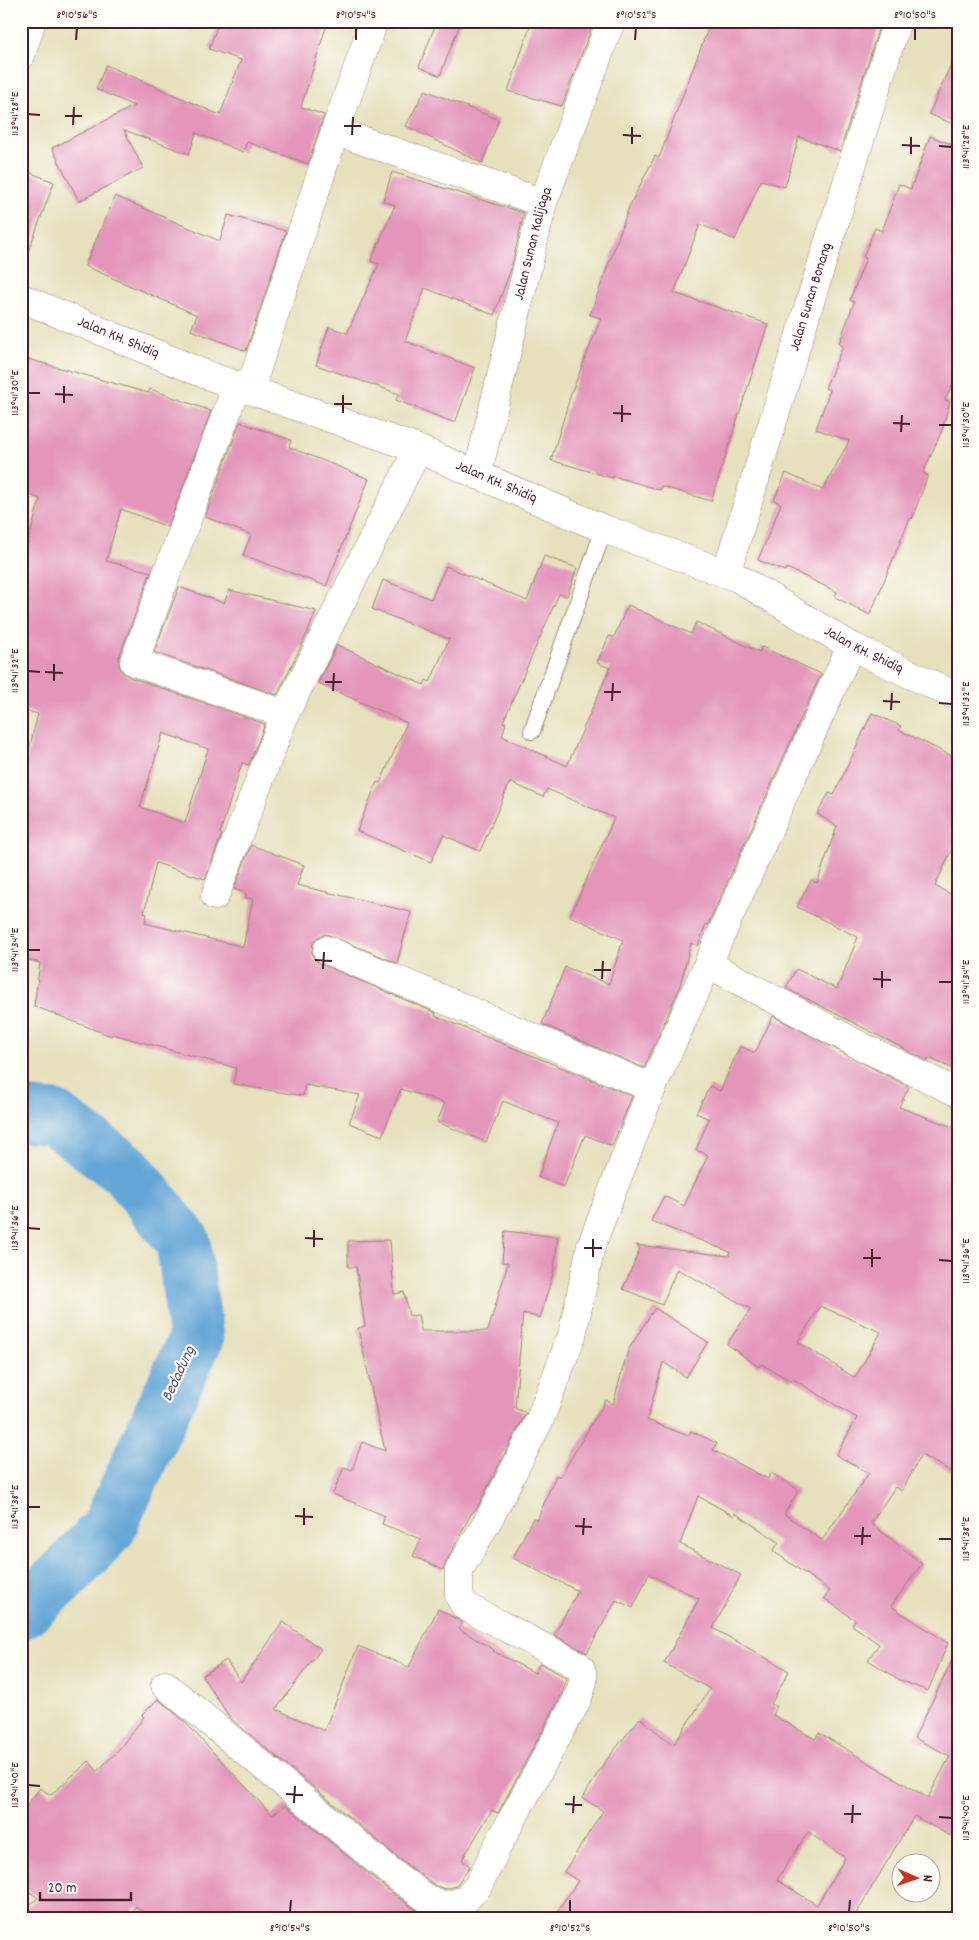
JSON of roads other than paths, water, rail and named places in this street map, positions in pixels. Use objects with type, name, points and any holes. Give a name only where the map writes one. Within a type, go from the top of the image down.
[{"type":"street","points":[[21,55],[32,21]]},
{"type":"street","points":[[285,714],[134,662],[244,387],[374,21]]},
{"type":"street","name":"Jalan Sunan Kalijaga","points":[[477,474],[543,203],[611,21]]},
{"type":"street","name":"Jalan Sunan Bonang","points":[[726,573],[897,21]]},
{"type":"street","points":[[335,131],[543,203]]},
{"type":"street","name":"Jalan KH. Shidiq","points":[[21,298],[207,375],[418,449],[604,529],[738,578],[851,646],[958,697]]},
{"type":"street","points":[[216,896],[285,714],[418,449]]},
{"type":"street","points":[[165,1685],[396,1876],[429,1900],[453,1912],[454,1904],[466,1899],[478,1886],[498,1845],[575,1704],[583,1684],[583,1672],[579,1666],[465,1606],[459,1596],[458,1570],[491,1515],[540,1418],[572,1336],[591,1246],[652,1088],[851,646]]},
{"type":"street","points":[[327,950],[652,1088]]},
{"type":"street","points":[[708,964],[861,1046],[958,1093]]},
{"type":"lane","points":[[532,731],[604,529]]},
{"type":"waterway","name":"Bedadung","points":[[21,1115],[54,1118],[126,1170],[183,1241],[196,1338],[108,1529],[59,1580],[21,1612]]}]
